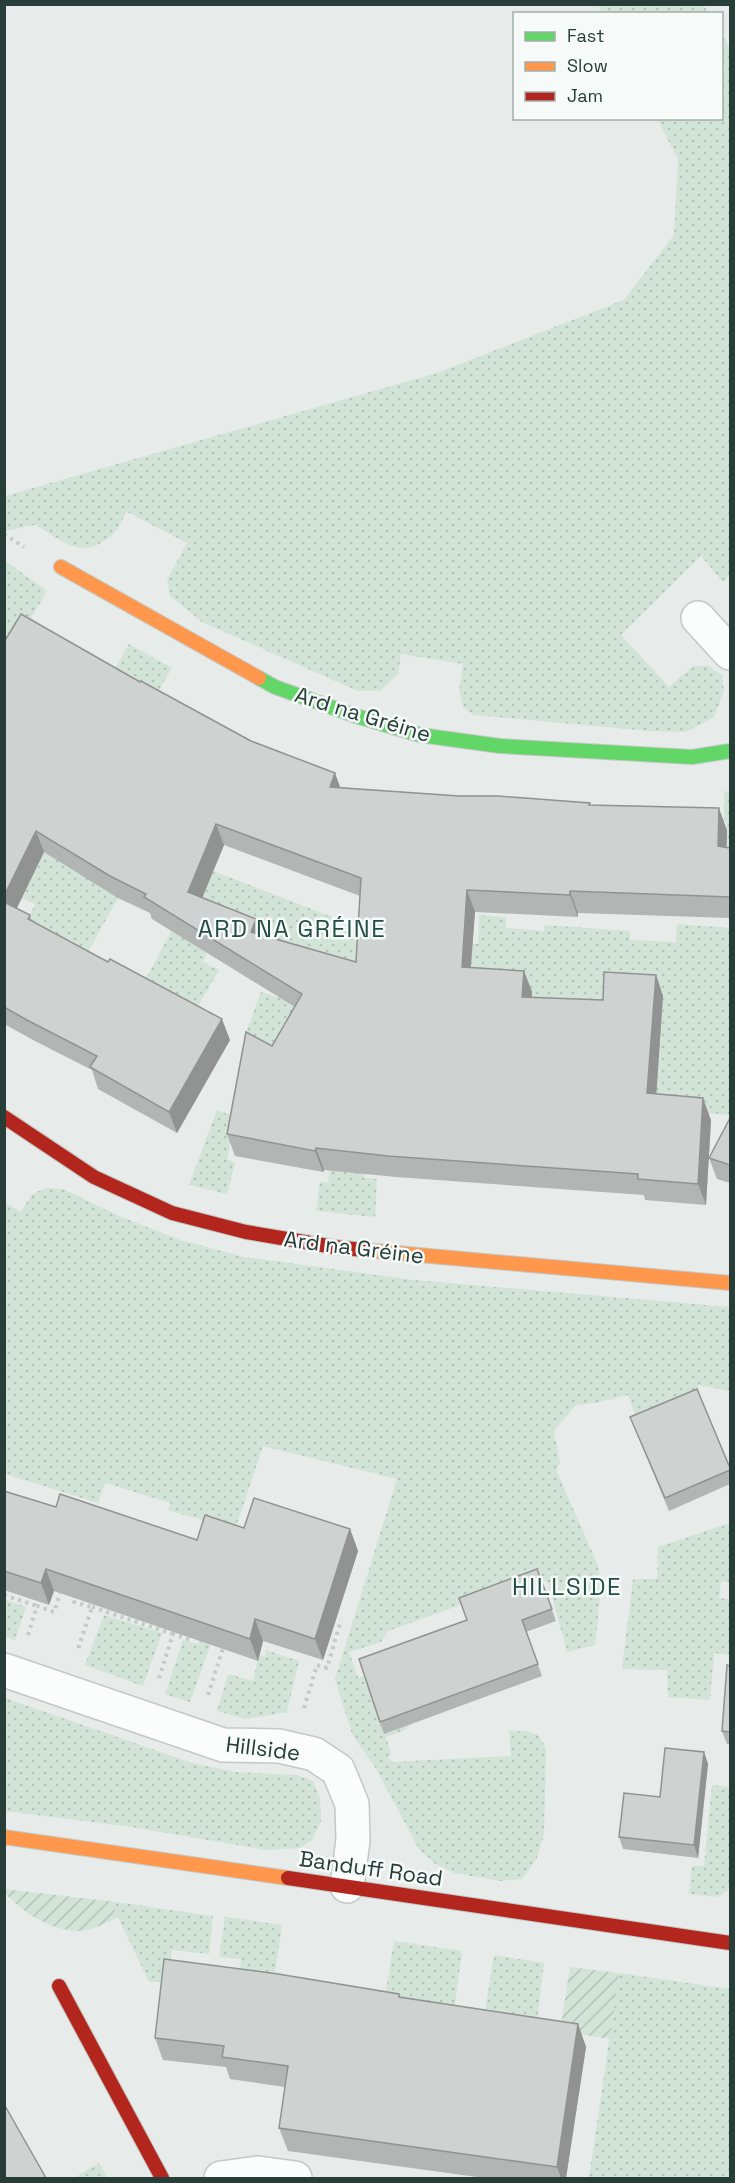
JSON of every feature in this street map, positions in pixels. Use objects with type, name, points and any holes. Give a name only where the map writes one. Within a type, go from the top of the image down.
[{"type":"street","name":"Ard na Gréine","points":[[61,567],[275,687],[356,716],[420,735],[500,746],[692,758],[730,751]]},
{"type":"street","points":[[698,618],[730,653]]},
{"type":"street","name":"Ard na Gréine","points":[[4,1117],[94,1177],[172,1214],[246,1232],[334,1247],[730,1283]]},
{"type":"street","name":"Hillside","points":[[4,1670],[223,1745],[279,1746],[314,1754],[338,1770],[352,1804],[353,1840],[347,1886]]},
{"type":"street","name":"Banduff Road","points":[[4,1837],[730,1943]]},
{"type":"street","points":[[59,1986],[162,2178]]},
{"type":"street","points":[[221,2178],[258,2173],[295,2178]]},
{"type":"path","points":[[4,1595],[54,1612],[65,1578]]},
{"type":"path","points":[[79,1588],[74,1602],[191,1640],[195,1625]]},
{"type":"path","points":[[26,1639],[37,1606]]},
{"type":"path","points":[[76,1658],[92,1607]]},
{"type":"path","points":[[303,1712],[317,1665],[327,1668],[341,1620]]},
{"type":"path","points":[[156,1685],[173,1634]]},
{"type":"path","points":[[207,1696],[228,1636]]},
{"type":"green space","points":[[598,5],[703,5],[708,12],[602,12]]},
{"type":"green space","points":[[723,36],[730,49],[730,576],[723,582],[701,556],[621,635],[669,687],[693,666],[708,666],[722,675],[724,691],[714,717],[686,732],[649,731],[474,715],[463,707],[459,690],[463,664],[401,654],[398,674],[380,691],[358,691],[202,622],[170,596],[167,580],[187,543],[127,512],[115,532],[104,541],[84,548],[65,543],[35,525],[5,531],[5,496],[437,373],[624,300],[674,235],[678,159],[658,120],[723,120]]},
{"type":"green space","points":[[4,560],[47,591],[5,663],[4,663]]},
{"type":"green space","points":[[129,644],[172,668],[151,704],[108,681]]},
{"type":"green space","points":[[4,751],[118,898],[83,961],[24,929],[35,904],[5,890]]},
{"type":"green space","points":[[724,791],[730,792],[730,869],[726,868],[727,822],[724,821]]},
{"type":"green space","points":[[213,871],[332,917],[331,926],[371,930],[363,993],[302,1052],[243,1040],[261,992],[287,1000],[196,911]]},
{"type":"green space","points":[[479,915],[506,917],[506,928],[544,931],[545,925],[630,931],[630,940],[676,942],[677,924],[730,928],[730,1115],[698,1112],[635,1100],[660,1045],[661,1019],[565,1014],[381,932],[448,944],[478,944]]},
{"type":"green space","points":[[172,930],[209,948],[203,962],[219,970],[189,1022],[137,995]]},
{"type":"green space","points":[[217,1110],[236,1117],[227,1159],[235,1163],[227,1194],[189,1185]]},
{"type":"green space","points":[[337,1124],[369,1127],[364,1178],[377,1179],[375,1217],[316,1211],[320,1182],[328,1183]]},
{"type":"green space","points":[[46,1188],[63,1189],[117,1215],[180,1240],[244,1257],[414,1280],[730,1307],[730,1391],[698,1385],[701,1401],[640,1427],[628,1395],[596,1403],[576,1405],[554,1431],[560,1463],[556,1470],[598,1565],[601,1588],[595,1645],[567,1652],[548,1582],[532,1579],[388,1631],[381,1642],[349,1652],[358,1678],[374,1672],[423,1707],[405,1730],[386,1737],[391,1754],[388,1756],[392,1762],[511,1756],[509,1731],[526,1731],[538,1735],[546,1748],[544,1834],[536,1860],[522,1879],[500,1881],[454,1873],[434,1863],[419,1849],[376,1769],[352,1734],[335,1679],[397,1479],[263,1446],[235,1530],[168,1510],[171,1503],[105,1483],[98,1503],[5,1474],[4,1202],[21,1212],[32,1194]]},
{"type":"green space","points":[[730,1523],[730,1582],[721,1582],[719,1598],[730,1599],[730,1655],[714,1653],[710,1700],[668,1697],[667,1670],[622,1669],[633,1579],[657,1579],[658,1547]]},
{"type":"green space","points":[[5,1600],[26,1607],[15,1640],[5,1637]]},
{"type":"green space","points":[[104,1615],[162,1633],[143,1686],[85,1665]]},
{"type":"green space","points":[[203,1631],[214,1635],[190,1702],[165,1694],[183,1640],[198,1644]]},
{"type":"green space","points":[[266,1650],[299,1661],[287,1712],[246,1719],[217,1711],[228,1674],[253,1681],[259,1655],[265,1657]]},
{"type":"green space","points":[[5,1698],[192,1763],[235,1772],[297,1775],[313,1781],[320,1798],[321,1821],[312,1840],[300,1848],[267,1850],[132,1827],[5,1811]]},
{"type":"green space","points":[[712,1785],[730,1788],[730,1889],[718,1897],[689,1894],[692,1866],[704,1866]]},
{"type":"green space","points":[[5,1889],[116,1902],[115,1911],[118,1917],[88,1930],[68,1930],[47,1924],[29,1914],[5,1893]]},
{"type":"green space","points":[[116,1902],[213,1916],[209,1954],[172,1950],[167,1982],[149,1982],[115,1911]]},
{"type":"green space","points":[[225,1917],[282,1925],[274,1980],[239,1976],[241,1959],[219,1957]]},
{"type":"green space","points":[[394,1941],[462,1951],[453,2019],[383,2008]]},
{"type":"green space","points":[[494,1955],[544,1963],[536,2031],[483,2023]]},
{"type":"green space","points":[[570,1967],[619,1973],[610,2039],[560,2031]]},
{"type":"green space","points":[[619,1973],[730,1989],[730,2178],[589,2178]]},
{"type":"green space","points":[[99,2163],[108,2178],[74,2178]]},
{"type":"building","points":[[21,614],[140,682],[251,741],[335,773],[330,787],[459,796],[498,796],[590,803],[589,805],[719,808],[718,846],[730,848],[730,897],[570,891],[570,895],[467,890],[462,967],[524,971],[522,997],[603,1000],[604,972],[656,975],[647,1093],[703,1098],[698,1184],[638,1179],[638,1174],[388,1156],[316,1148],[315,1151],[227,1134],[246,1032],[272,1046],[302,994],[144,897],[146,894],[110,876],[36,831],[4,896],[4,642]],"holes":[[[216,824],[361,878],[356,962],[251,932],[256,919],[188,892]]]},
{"type":"building","points":[[4,902],[30,915],[28,919],[108,962],[110,959],[222,1019],[169,1112],[90,1067],[97,1056],[4,1007]]},
{"type":"building","points":[[730,1118],[730,1165],[709,1158]]},
{"type":"building","points":[[697,1389],[730,1470],[665,1498],[630,1417]]},
{"type":"building","points":[[4,1491],[56,1507],[60,1494],[197,1540],[205,1515],[244,1528],[254,1498],[350,1529],[315,1639],[255,1619],[250,1639],[46,1569],[41,1583],[4,1571]]},
{"type":"building","points":[[537,1569],[552,1609],[522,1620],[538,1664],[380,1722],[359,1659],[467,1620],[459,1598]]},
{"type":"building","points":[[727,1665],[730,1666],[730,1732],[722,1731]]},
{"type":"building","points":[[665,1748],[704,1752],[694,1845],[619,1837],[624,1793],[660,1797]]},
{"type":"building","points":[[164,1959],[278,1974],[399,1994],[399,1997],[578,2024],[557,2167],[279,2128],[288,2066],[222,2057],[224,2046],[155,2038]]},
{"type":"building","points":[[4,2104],[46,2178],[4,2178]]},
{"type":"traffic: fast","points":[[259,678],[275,687],[356,716],[420,735],[500,746],[692,757],[730,751]]},
{"type":"traffic: slow","points":[[61,567],[259,678]]},
{"type":"traffic: slow","points":[[364,1250],[730,1283]]},
{"type":"traffic: slow","points":[[4,1837],[288,1878]]},
{"type":"traffic: jam","points":[[4,1117],[94,1177],[172,1213],[246,1232],[364,1250]]},
{"type":"traffic: jam","points":[[288,1878],[730,1943]]},
{"type":"traffic: jam","points":[[59,1986],[162,2178]]},
{"type":"district","name":"ARD NA GRÉINE","points":[[292,928]]},
{"type":"district","name":"HILLSIDE","points":[[567,1586]]}]
